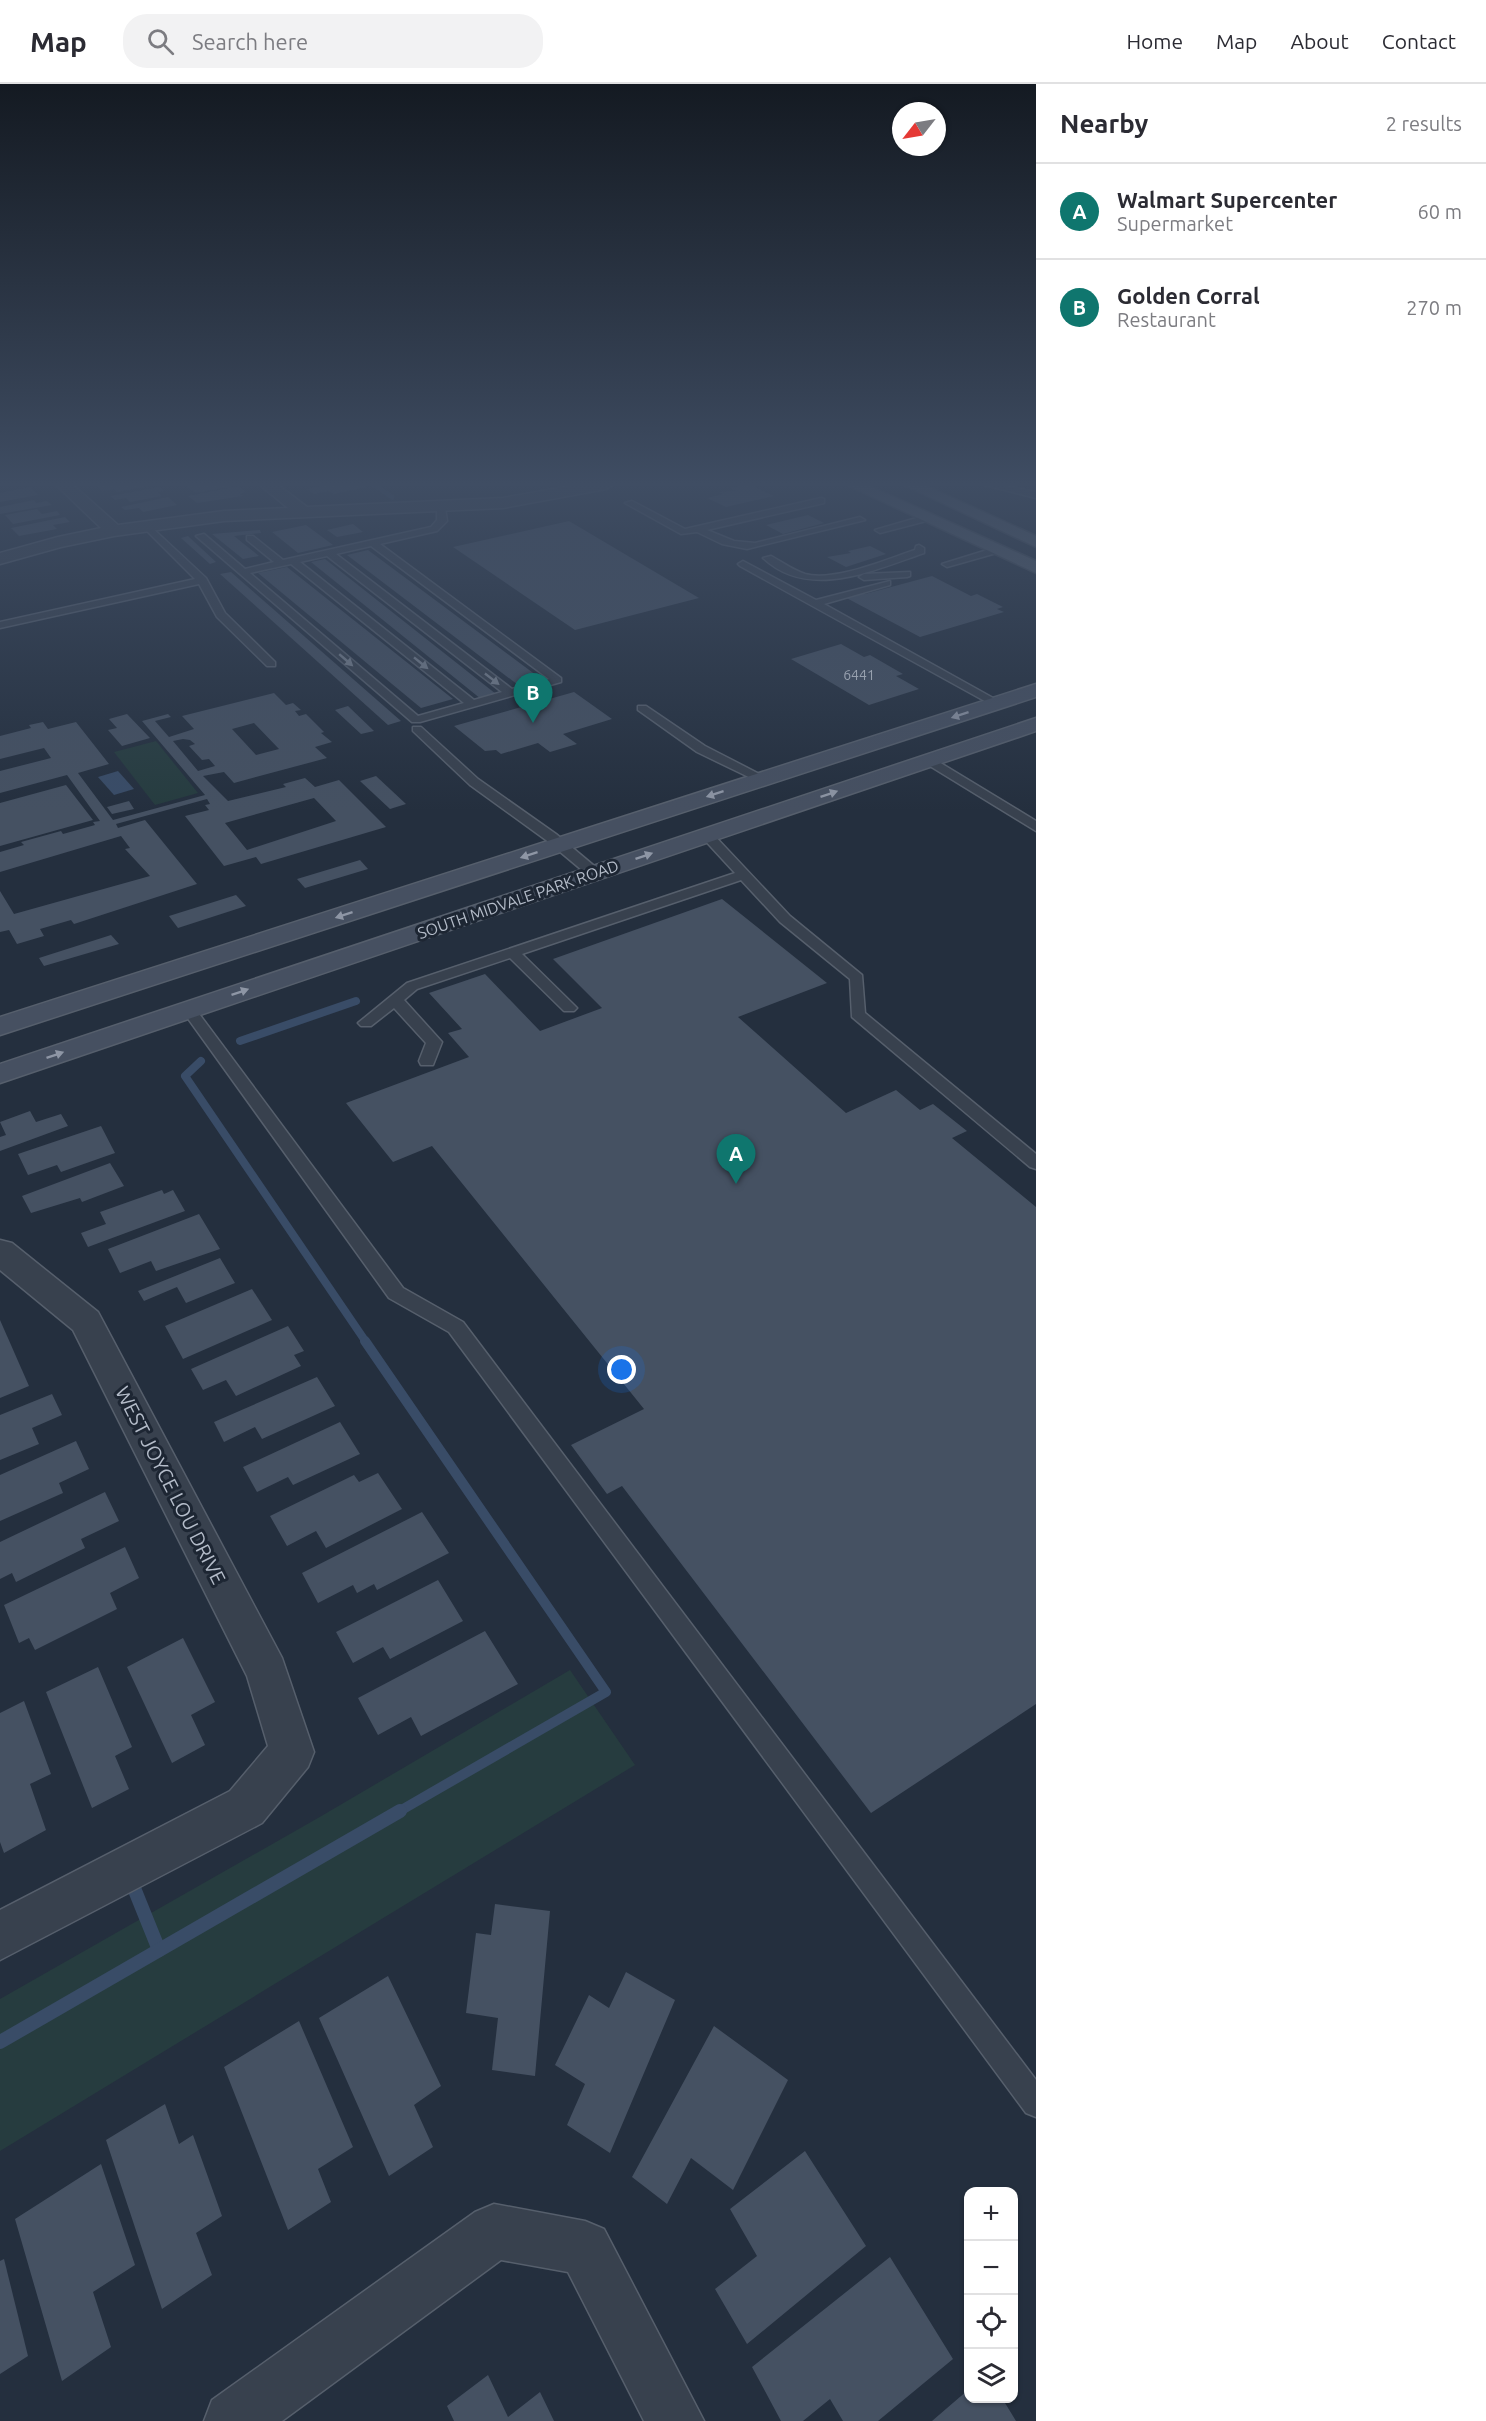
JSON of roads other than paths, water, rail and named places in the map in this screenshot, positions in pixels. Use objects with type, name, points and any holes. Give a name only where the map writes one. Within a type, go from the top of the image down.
[{"type":"main road","name":"SOUTH MIDVALE PARK ROAD","points":[[0,1026],[1036,690]]},
{"type":"main road","name":"SOUTH MIDVALE PARK ROAD","points":[[0,1074],[1036,724]]},
{"type":"street","name":"WEST JOYCE LOU DRIVE","points":[[0,1252],[86,1322],[267,1672],[292,1752],[246,1807],[0,1936]]},
{"type":"street","points":[[233,2421],[494,2231],[585,2248],[675,2421]]},
{"type":"lane","points":[[0,625],[143,593]]},
{"type":"lane","points":[[209,593],[221,615],[271,664]]},
{"type":"lane","points":[[268,593],[416,720],[557,680],[440,593]]},
{"type":"lane","points":[[333,593],[472,704]]},
{"type":"lane","points":[[381,593],[510,693]]},
{"type":"lane","points":[[794,593],[996,703]]},
{"type":"lane","points":[[797,595],[804,593]]},
{"type":"lane","points":[[813,604],[852,593]]},
{"type":"lane","points":[[642,708],[701,748],[763,779]]},
{"type":"lane","points":[[417,729],[474,782],[594,873]]},
{"type":"lane","points":[[928,760],[1036,827]]},
{"type":"lane","points":[[706,835],[785,919],[857,978],[857,1014],[1036,1163]]},
{"type":"lane","points":[[366,1023],[412,986],[743,875]]},
{"type":"lane","points":[[512,952],[569,1008]]},
{"type":"lane","points":[[395,1000],[434,1042],[427,1061]]},
{"type":"lane","points":[[189,1010],[396,1293],[456,1327],[1036,2103]]},
{"type":"water","points":[[118,771],[134,789],[114,795],[98,777]]},
{"type":"waterway","points":[[240,1041],[356,1001]]},
{"type":"waterway","points":[[201,1061],[185,1076],[366,1342]]},
{"type":"waterway","points":[[365,1341],[606,1692],[398,1812]]},
{"type":"waterway","points":[[0,2042],[400,1811]]},
{"type":"waterway","points":[[134,1888],[159,1950]]},
{"type":"place","name":"Golden Corral","points":[[533,723]]},
{"type":"place","name":"Walmart Supercenter","points":[[736,1184]]}]
